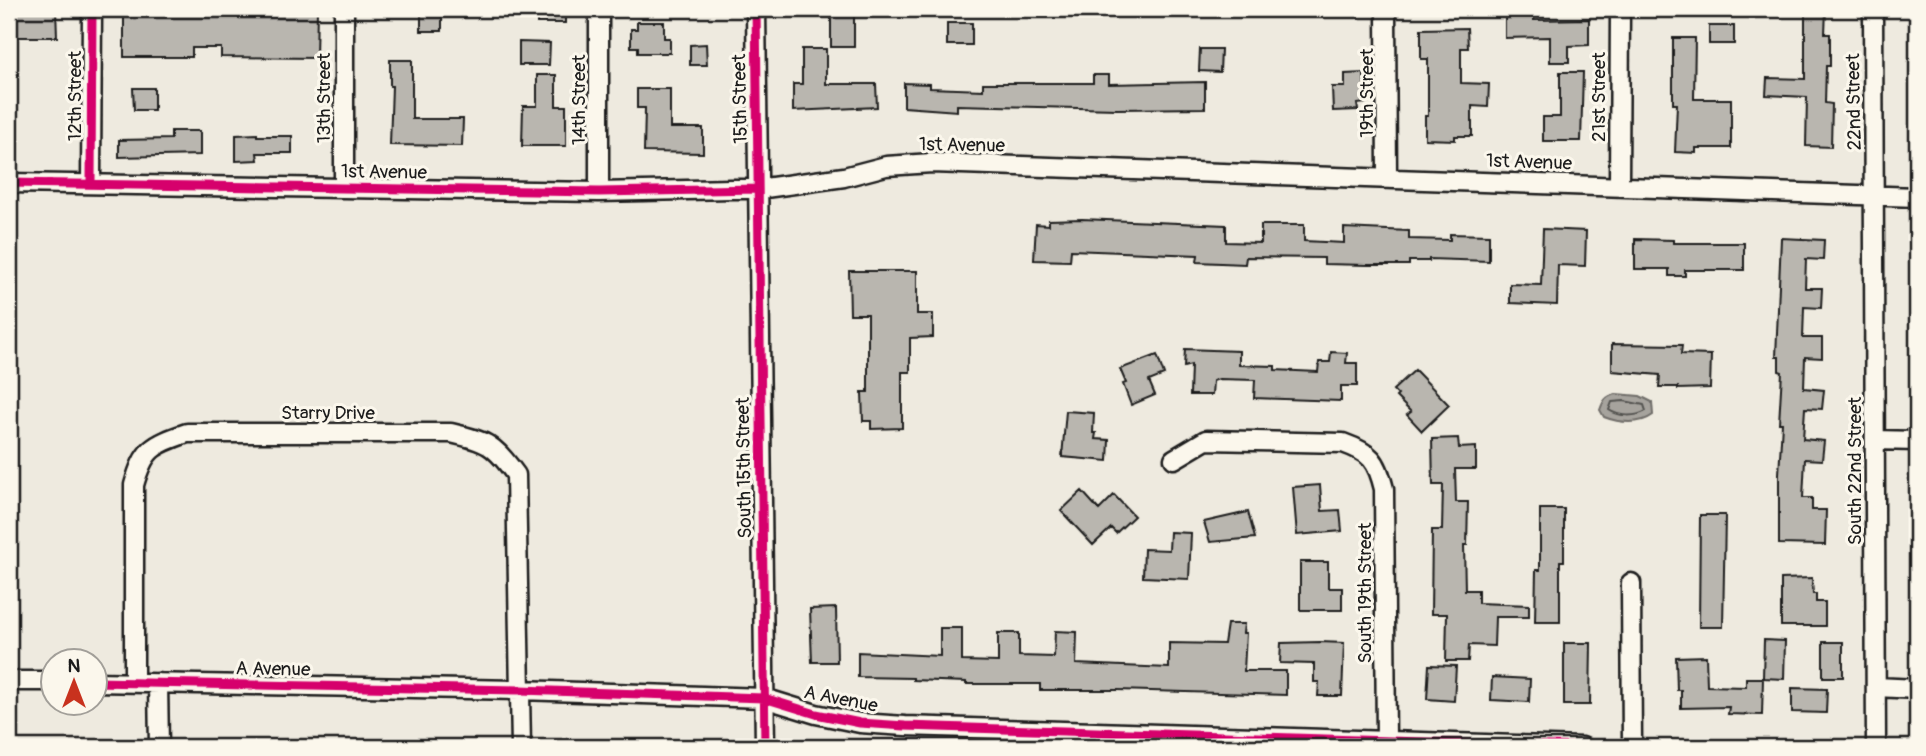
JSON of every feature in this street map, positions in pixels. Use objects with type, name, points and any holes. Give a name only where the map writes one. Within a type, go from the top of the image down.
[{"type":"street","name":"12th Street","points":[[91,183],[92,9]]},
{"type":"street","name":"13th Street","points":[[344,9],[344,188]]},
{"type":"street","name":"14th Street","points":[[599,9],[599,192]]},
{"type":"street","name":"15th Street","points":[[756,9],[758,189]]},
{"type":"street","name":"19th Street","points":[[1386,9],[1387,178]]},
{"type":"street","name":"21st Street","points":[[1619,185],[1620,9]]},
{"type":"street","name":"22nd Street","points":[[1873,9],[1874,195]]},
{"type":"street","name":"1st Avenue","points":[[9,183],[599,192],[758,189],[844,177],[886,166],[932,163],[1917,197]]},
{"type":"street","name":"South 15th Street","points":[[758,189],[765,747]]},
{"type":"street","name":"South 22nd Street","points":[[1874,195],[1876,747]]},
{"type":"street","name":"Starry Drive","points":[[134,682],[134,485],[141,461],[158,443],[187,433],[451,433],[480,440],[501,454],[516,475],[521,747]]},
{"type":"street","name":"South 19th Street","points":[[1174,459],[1206,440],[1343,443],[1364,450],[1379,467],[1384,489],[1385,741]]},
{"type":"street","points":[[1875,440],[1917,442]]},
{"type":"street","points":[[1631,583],[1632,747]]},
{"type":"street","points":[[9,681],[38,681]]},
{"type":"street","name":"A Avenue","points":[[108,682],[764,698],[816,715],[871,724],[1582,747]]},
{"type":"street","points":[[159,683],[159,747]]},
{"type":"street","points":[[1876,687],[1917,689]]},
{"type":"water","points":[[1616,394],[1640,396],[1652,402],[1653,415],[1629,422],[1604,417],[1600,410],[1602,404]]},
{"type":"building","points":[[9,9],[56,9],[57,37],[9,37]]},
{"type":"building","points":[[124,9],[317,9],[316,58],[221,57],[221,48],[192,48],[192,57],[124,57]]},
{"type":"building","points":[[421,9],[442,10],[442,31],[421,31]]},
{"type":"building","points":[[537,9],[565,9],[565,23],[537,23]]},
{"type":"building","points":[[1505,9],[1526,9],[1526,15],[1534,14],[1534,20],[1589,19],[1589,45],[1569,46],[1569,62],[1550,62],[1550,37],[1505,38]]},
{"type":"building","points":[[1805,9],[1826,9],[1825,34],[1830,34],[1830,66],[1826,66],[1825,103],[1832,104],[1831,147],[1806,146],[1807,97],[1766,95],[1767,78],[1805,79]]},
{"type":"building","points":[[831,15],[854,15],[854,47],[831,47]]},
{"type":"building","points":[[637,22],[664,22],[664,38],[670,38],[670,53],[638,53],[638,47],[631,47],[631,29],[637,29]]},
{"type":"building","points":[[947,23],[972,23],[972,45],[947,45]]},
{"type":"building","points":[[1709,26],[1734,26],[1734,44],[1709,44]]},
{"type":"building","points":[[1467,28],[1468,48],[1461,48],[1461,83],[1489,84],[1488,107],[1472,106],[1472,136],[1455,136],[1455,140],[1425,139],[1425,116],[1428,116],[1428,59],[1421,59],[1421,29]]},
{"type":"building","points":[[1673,38],[1695,38],[1694,99],[1731,99],[1731,148],[1696,148],[1696,153],[1675,152],[1677,104],[1673,104]]},
{"type":"building","points":[[519,42],[550,43],[549,65],[519,65]]},
{"type":"building","points":[[706,44],[707,65],[690,65],[690,45]]},
{"type":"building","points":[[802,49],[826,49],[826,84],[876,84],[877,107],[793,111],[793,84],[802,84]]},
{"type":"building","points":[[1200,49],[1221,49],[1220,72],[1199,71]]},
{"type":"building","points":[[390,60],[412,60],[412,119],[463,119],[462,146],[390,145]]},
{"type":"building","points":[[1560,72],[1583,72],[1581,141],[1543,141],[1543,117],[1560,117]]},
{"type":"building","points":[[1364,73],[1365,103],[1357,104],[1358,110],[1333,111],[1332,87],[1345,87],[1345,74]]},
{"type":"building","points":[[537,75],[556,75],[556,106],[566,106],[566,146],[522,146],[523,106],[537,106]]},
{"type":"building","points":[[1093,75],[1109,75],[1109,84],[1205,82],[1205,108],[957,105],[957,111],[904,107],[904,83],[930,84],[930,88],[983,90],[983,83],[1093,83]]},
{"type":"building","points":[[133,88],[154,88],[154,110],[134,110]]},
{"type":"building","points":[[637,89],[670,89],[670,128],[703,128],[703,153],[644,152],[645,108],[637,108]]},
{"type":"building","points":[[171,131],[200,131],[200,155],[119,157],[119,140],[171,139]]},
{"type":"building","points":[[236,135],[292,136],[292,153],[257,153],[258,160],[236,161]]},
{"type":"building","points":[[1049,220],[1226,225],[1226,242],[1261,243],[1261,225],[1304,225],[1304,241],[1344,243],[1344,228],[1409,231],[1409,239],[1450,240],[1450,234],[1489,235],[1489,261],[1429,259],[1409,261],[1409,265],[1368,265],[1324,264],[1324,258],[1246,257],[1245,264],[1197,262],[1198,255],[1071,250],[1070,261],[1034,260],[1036,224],[1049,225]]},
{"type":"building","points":[[1543,229],[1586,231],[1585,266],[1558,265],[1557,305],[1510,303],[1510,284],[1541,285]]},
{"type":"building","points":[[1781,238],[1824,240],[1823,260],[1806,259],[1805,288],[1822,288],[1821,308],[1804,307],[1803,338],[1822,338],[1822,358],[1805,357],[1804,388],[1824,390],[1822,409],[1805,408],[1803,439],[1824,441],[1822,460],[1805,459],[1803,498],[1812,498],[1812,510],[1826,510],[1825,545],[1779,544],[1782,423],[1779,423],[1782,372],[1779,371],[1779,357],[1776,357]]},
{"type":"building","points":[[1635,239],[1673,240],[1673,243],[1744,243],[1744,270],[1685,270],[1685,276],[1669,276],[1669,269],[1635,269]]},
{"type":"building","points":[[849,271],[917,271],[917,314],[933,314],[933,337],[910,338],[910,372],[902,372],[902,428],[871,429],[871,421],[863,421],[862,392],[868,392],[868,314],[850,314]]},
{"type":"building","points":[[1612,344],[1682,345],[1681,354],[1711,355],[1710,388],[1659,387],[1660,375],[1612,371]]},
{"type":"building","points":[[1185,349],[1239,351],[1239,365],[1275,366],[1275,370],[1318,372],[1319,362],[1330,362],[1331,352],[1347,353],[1346,363],[1357,363],[1357,386],[1341,386],[1341,401],[1254,398],[1255,380],[1219,379],[1213,381],[1212,395],[1190,395],[1191,365],[1184,367]]},
{"type":"building","points":[[1157,355],[1164,375],[1149,381],[1155,395],[1131,405],[1120,369]]},
{"type":"building","points":[[1415,370],[1449,405],[1422,431],[1407,415],[1411,412],[1396,397],[1398,395],[1393,390]]},
{"type":"building","points":[[1066,411],[1094,413],[1095,439],[1109,440],[1108,461],[1062,457]]},
{"type":"building","points":[[1458,438],[1459,448],[1476,447],[1476,469],[1455,469],[1456,502],[1468,502],[1467,545],[1464,545],[1465,590],[1478,590],[1478,603],[1529,605],[1529,617],[1495,617],[1494,646],[1469,645],[1468,661],[1446,661],[1447,614],[1431,614],[1432,530],[1442,530],[1443,485],[1433,485],[1432,439]]},
{"type":"building","points":[[1320,485],[1322,511],[1340,510],[1342,531],[1297,535],[1293,487]]},
{"type":"building","points":[[1082,491],[1099,510],[1114,495],[1134,516],[1116,533],[1111,528],[1093,545],[1061,511]]},
{"type":"building","points":[[1540,509],[1564,509],[1564,561],[1560,561],[1560,622],[1535,622],[1536,570],[1540,570]]},
{"type":"building","points":[[1248,512],[1255,538],[1210,542],[1204,522]]},
{"type":"building","points":[[1700,515],[1725,515],[1723,627],[1699,627]]},
{"type":"building","points":[[1170,532],[1191,533],[1189,579],[1143,577],[1144,549],[1169,550]]},
{"type":"building","points":[[1300,562],[1328,562],[1328,588],[1342,588],[1342,610],[1300,610]]},
{"type":"building","points":[[1812,578],[1816,602],[1825,602],[1825,626],[1781,626],[1781,579]]},
{"type":"building","points":[[836,608],[837,662],[812,662],[810,609]]},
{"type":"building","points":[[1227,624],[1244,624],[1244,671],[1286,671],[1286,695],[1040,690],[1040,684],[966,684],[913,678],[858,677],[858,652],[940,656],[940,628],[962,628],[962,661],[998,662],[998,633],[1019,633],[1019,656],[1054,657],[1055,631],[1077,632],[1076,664],[1169,668],[1169,643],[1224,644]]},
{"type":"building","points":[[1764,640],[1785,641],[1784,679],[1763,678]]},
{"type":"building","points":[[1823,642],[1843,642],[1843,677],[1823,677]]},
{"type":"building","points":[[1281,643],[1344,643],[1342,696],[1318,696],[1319,682],[1314,682],[1314,664],[1280,663]]},
{"type":"building","points":[[1564,643],[1591,643],[1590,705],[1564,705]]},
{"type":"building","points":[[1706,656],[1707,686],[1746,687],[1746,678],[1763,678],[1762,715],[1728,714],[1729,707],[1681,708],[1681,690],[1677,690],[1676,657]]},
{"type":"building","points":[[1429,665],[1456,666],[1454,701],[1427,699]]},
{"type":"building","points":[[1492,677],[1530,679],[1529,702],[1491,700]]},
{"type":"building","points":[[1792,688],[1827,689],[1826,713],[1792,712]]},
{"type":"cycle path","points":[[91,183],[92,9]]},
{"type":"cycle path","points":[[756,9],[765,747]]},
{"type":"cycle path","points":[[9,183],[599,192],[758,189]]},
{"type":"cycle path","points":[[108,682],[520,690],[764,698],[816,714],[860,723],[905,726],[1582,747]]}]
